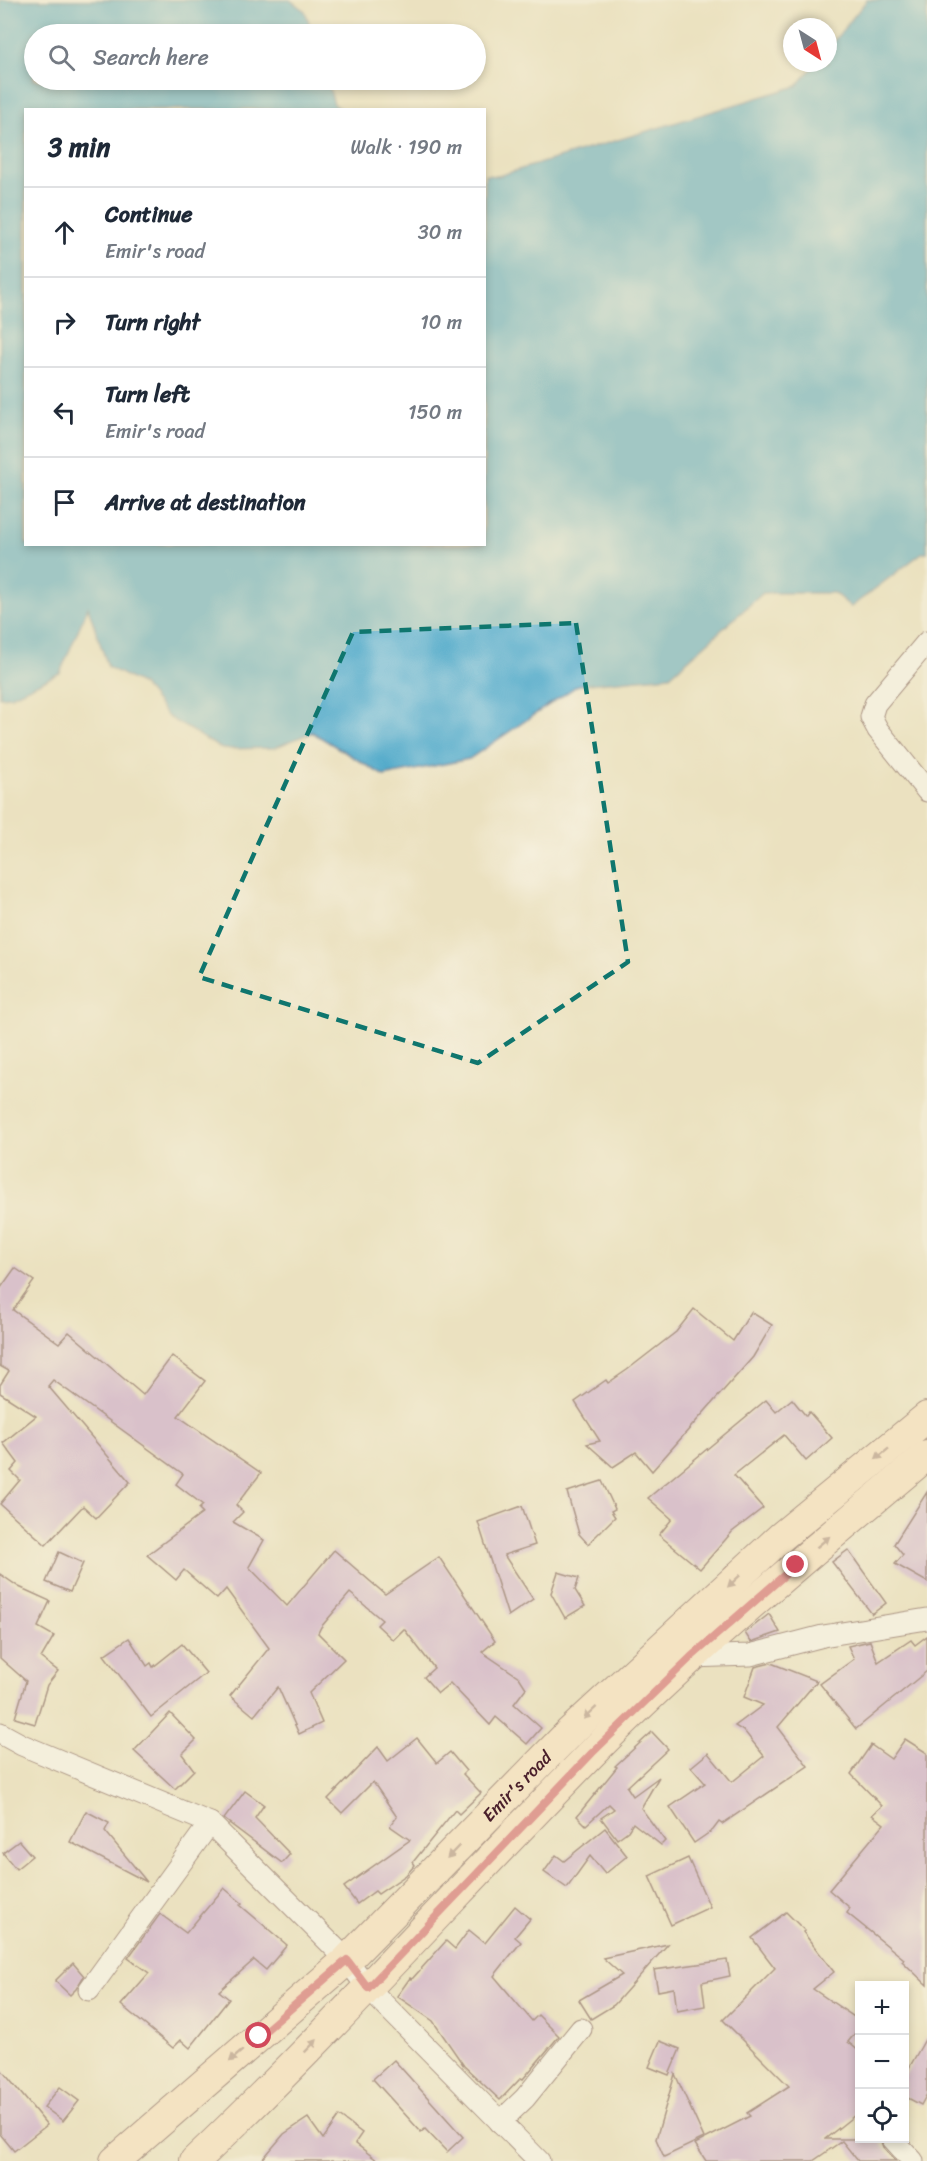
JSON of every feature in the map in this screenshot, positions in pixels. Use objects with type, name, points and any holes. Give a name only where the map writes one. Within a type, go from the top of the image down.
[{"type":"main road","name":"Emir's road","points":[[115,2161],[347,1960],[570,1732],[782,1536],[927,1417]]},
{"type":"main road","name":"Emir's road","points":[[195,2161],[368,1988],[592,1753],[691,1657],[927,1455]]},
{"type":"street","points":[[927,642],[875,704],[871,717],[927,791]]},
{"type":"street","points":[[691,1657],[750,1655],[823,1636],[927,1619]]},
{"type":"street","points":[[0,1733],[22,1745],[210,1823],[347,1960],[368,1988],[538,2161]]},
{"type":"street","points":[[89,1990],[210,1823]]},
{"type":"street","points":[[500,2121],[525,2098],[581,2029]]},
{"type":"street","points":[[896,2143],[913,2161]]},
{"type":"highlighted area","points":[[576,623],[628,962],[478,1063],[199,977],[353,632]]},
{"type":"water","points":[[0,0],[290,0],[305,11],[310,24],[24,24],[24,90],[330,90],[334,104],[340,108],[24,108],[24,546],[486,546],[486,175],[498,176],[797,86],[809,72],[837,72],[837,37],[867,0],[927,0],[927,552],[922,553],[851,607],[834,593],[763,593],[670,676],[578,685],[469,759],[384,776],[312,732],[274,748],[222,749],[168,717],[143,685],[108,667],[88,607],[60,673],[11,696],[0,697]]},
{"type":"building","points":[[15,1268],[34,1281],[13,1310],[59,1343],[69,1332],[143,1395],[172,1356],[205,1381],[178,1416],[261,1473],[236,1505],[243,1512],[233,1522],[264,1540],[249,1567],[287,1606],[334,1550],[385,1594],[439,1557],[495,1641],[482,1652],[519,1677],[526,1688],[514,1704],[541,1728],[527,1744],[496,1717],[490,1725],[450,1683],[438,1693],[424,1677],[434,1668],[404,1629],[393,1640],[377,1625],[382,1620],[350,1593],[318,1633],[344,1659],[309,1693],[322,1723],[299,1734],[278,1687],[254,1716],[230,1696],[269,1648],[226,1589],[217,1599],[184,1570],[176,1580],[147,1555],[203,1513],[199,1509],[203,1505],[176,1484],[183,1474],[53,1380],[48,1386],[130,1482],[96,1518],[83,1506],[46,1545],[0,1504],[20,1480],[11,1471],[18,1463],[3,1443],[36,1416],[0,1393],[0,1385],[9,1371],[0,1366],[0,1289]]},
{"type":"building","points":[[694,1309],[733,1341],[751,1312],[772,1325],[753,1357],[652,1471],[636,1452],[613,1467],[587,1444],[600,1441],[575,1402],[606,1380],[608,1383],[627,1370],[676,1332]]},
{"type":"building","points":[[792,1399],[806,1416],[809,1412],[832,1438],[806,1461],[784,1435],[734,1475],[763,1508],[732,1532],[700,1569],[659,1535],[672,1519],[648,1498],[766,1400],[776,1412]]},
{"type":"building","points":[[602,1481],[615,1509],[611,1511],[615,1517],[588,1544],[579,1534],[567,1492]]},
{"type":"building","points":[[927,1492],[927,1582],[895,1564],[903,1555],[894,1544]]},
{"type":"building","points":[[522,1506],[535,1545],[504,1555],[533,1599],[508,1616],[478,1522]]},
{"type":"building","points":[[848,1550],[886,1603],[872,1614],[832,1562]]},
{"type":"building","points":[[59,1552],[83,1563],[70,1592],[46,1582]]},
{"type":"building","points":[[558,1572],[579,1578],[575,1590],[585,1606],[565,1618],[551,1593]]},
{"type":"building","points":[[0,1574],[19,1587],[50,1601],[38,1627],[54,1636],[41,1658],[58,1671],[47,1685],[35,1724],[15,1718],[26,1681],[0,1658]]},
{"type":"building","points":[[769,1614],[780,1632],[751,1642],[745,1633]]},
{"type":"building","points":[[927,1636],[927,1671],[856,1729],[820,1684],[854,1659],[848,1646],[870,1641],[878,1662],[911,1640],[915,1645]]},
{"type":"building","points":[[129,1638],[147,1666],[151,1663],[153,1667],[182,1644],[206,1673],[151,1717],[104,1655]]},
{"type":"building","points":[[771,1663],[817,1681],[778,1727],[808,1766],[722,1824],[719,1822],[713,1830],[694,1843],[670,1807],[705,1783],[691,1767],[708,1753],[732,1782],[764,1756],[745,1732],[735,1726],[763,1705],[744,1697],[755,1667]]},
{"type":"building","points":[[170,1713],[196,1740],[182,1754],[194,1770],[175,1789],[134,1751]]},
{"type":"building","points":[[652,1732],[668,1749],[627,1787],[633,1796],[659,1777],[641,1808],[665,1841],[661,1845],[633,1823],[628,1831],[617,1839],[601,1818],[614,1809],[609,1804],[586,1825],[577,1816],[617,1767],[615,1766]]},
{"type":"building","points":[[417,1738],[437,1763],[450,1752],[466,1771],[463,1774],[481,1793],[459,1814],[455,1810],[413,1862],[415,1865],[406,1875],[378,1894],[375,1891],[357,1904],[344,1887],[410,1840],[390,1826],[397,1817],[373,1782],[342,1813],[328,1799],[378,1747],[388,1761]]},
{"type":"building","points":[[905,1739],[927,1753],[927,1985],[902,1961],[904,1959],[847,1913],[850,1908],[829,1890],[884,1824],[872,1815],[882,1806],[851,1774],[871,1745],[891,1759]]},
{"type":"building","points":[[245,1791],[264,1805],[255,1818],[290,1854],[282,1863],[224,1819]]},
{"type":"building","points":[[86,1811],[109,1823],[105,1831],[147,1882],[70,1842]]},
{"type":"building","points":[[605,1828],[627,1856],[605,1874],[590,1856],[567,1888],[544,1872],[556,1855],[564,1861]]},
{"type":"building","points":[[19,1841],[32,1856],[16,1869],[3,1853]]},
{"type":"building","points":[[688,1858],[710,1907],[671,1925],[649,1876]]},
{"type":"building","points":[[224,1888],[242,1903],[240,1905],[287,1945],[266,1970],[254,1960],[219,1991],[229,1999],[190,2048],[181,2040],[173,2048],[121,2005],[149,1973],[128,1958],[160,1914],[186,1933]]},
{"type":"building","points":[[515,1906],[530,1919],[515,1937],[521,1942],[494,1976],[532,2021],[538,2015],[559,2036],[523,2079],[521,2078],[500,2100],[464,2066],[433,2021],[397,1996],[410,1978],[412,1979],[446,1941],[455,1949],[469,1930],[485,1943]]},
{"type":"building","points":[[786,1912],[805,1931],[803,1932],[834,1972],[813,1989],[855,2018],[855,2033],[848,2042],[855,2048],[855,2115],[825,2139],[855,2139],[855,2143],[882,2143],[896,2161],[858,2161],[842,2141],[813,2161],[706,2161],[695,2144],[750,2116],[747,2113],[789,2086],[723,2020],[775,1968],[752,1938]]},
{"type":"building","points":[[668,1944],[614,2005],[591,2019],[579,2000],[622,1975],[603,1958]]},
{"type":"building","points":[[727,1960],[730,1976],[702,1982],[705,2006],[677,2011],[674,1988],[658,1991],[654,1970]]},
{"type":"building","points":[[73,1963],[84,1976],[70,1995],[55,1981]]},
{"type":"building","points":[[927,2036],[927,2094],[921,2105],[909,2099],[909,2068]]},
{"type":"building","points":[[660,2041],[680,2049],[669,2075],[649,2067]]},
{"type":"building","points":[[394,2060],[463,2137],[447,2152],[425,2129],[421,2132],[373,2079]]},
{"type":"building","points":[[0,2068],[47,2125],[14,2151],[0,2134]]},
{"type":"building","points":[[675,2074],[704,2138],[664,2157],[656,2139]]},
{"type":"building","points":[[60,2087],[79,2101],[63,2121],[44,2107]]},
{"type":"building","points":[[339,2116],[362,2133],[355,2143],[378,2161],[261,2161],[284,2134],[308,2118],[323,2139]]},
{"type":"route","points":[[259,2036],[347,1960],[368,1988],[592,1753],[691,1657],[796,1565]]}]
